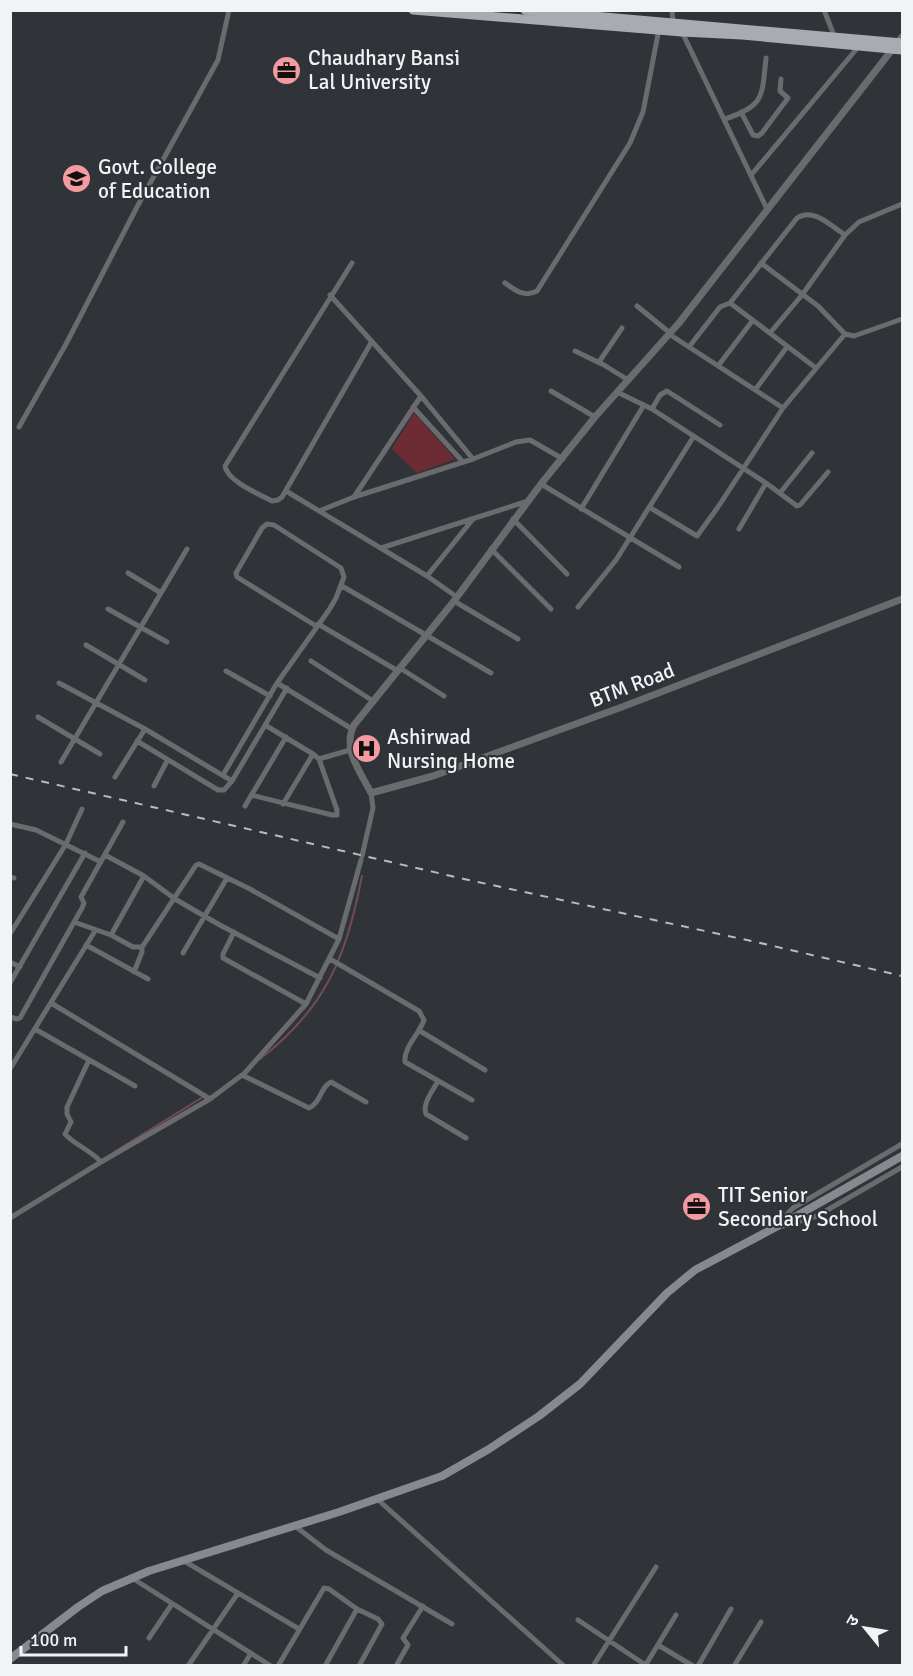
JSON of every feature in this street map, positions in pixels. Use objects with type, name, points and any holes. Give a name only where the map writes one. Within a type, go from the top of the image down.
[{"type":"highway","points":[[413,10],[484,13],[682,32],[835,39],[860,45],[899,44]]},
{"type":"highway","points":[[525,10],[899,44]]},
{"type":"main road","points":[[10,1659],[102,1591],[132,1578],[296,1526],[442,1476],[539,1416],[580,1384],[667,1293],[695,1270],[903,1156]]},
{"type":"street","points":[[19,427],[219,60],[229,10]]},
{"type":"street","points":[[672,10],[673,23]]},
{"type":"street","points":[[824,10],[835,39]]},
{"type":"street","points":[[505,283],[521,294],[530,295],[537,291],[630,143],[643,112],[659,29]]},
{"type":"street","points":[[682,32],[752,174],[767,210]]},
{"type":"street","points":[[10,1218],[210,1099],[243,1075],[306,1004],[320,978],[335,962],[373,808],[371,793],[350,750],[349,736],[352,729],[455,599],[513,519],[595,417],[670,334],[899,44]]},
{"type":"street","points":[[752,174],[860,45]]},
{"type":"street","points":[[724,119],[751,108],[761,98],[766,57]]},
{"type":"street","points":[[741,112],[753,135],[758,136],[762,133],[788,98],[780,91],[781,79]]},
{"type":"street","points":[[770,333],[802,295],[845,235],[859,222],[903,204]]},
{"type":"street","points":[[689,347],[720,307],[730,303],[802,215],[809,213],[816,216],[845,235]]},
{"type":"street","points":[[352,263],[225,466],[226,472],[232,478],[272,501],[278,500],[286,491],[371,344]]},
{"type":"street","points":[[761,263],[818,306],[844,334],[854,336],[903,319]]},
{"type":"street","points":[[330,295],[371,344],[421,396],[473,459]]},
{"type":"street","points":[[730,303],[816,368]]},
{"type":"street","points":[[637,306],[670,334],[783,408]]},
{"type":"street","points":[[718,366],[753,320]]},
{"type":"street","points":[[598,362],[622,328]]},
{"type":"street","points":[[649,507],[698,536],[783,408],[844,334]]},
{"type":"street","points":[[755,390],[787,346]]},
{"type":"street","points":[[575,351],[628,380]]},
{"type":"street","points":[[550,391],[595,417]]},
{"type":"street","points":[[652,409],[660,394],[667,391],[720,425]]},
{"type":"street","points":[[617,392],[652,409],[766,483],[795,505],[800,505],[828,472]]},
{"type":"street","points":[[354,497],[421,396]]},
{"type":"street","points":[[581,508],[644,405]]},
{"type":"street","points":[[413,407],[463,462]]},
{"type":"street","points":[[578,607],[611,567],[694,436]]},
{"type":"street","points":[[320,511],[354,497],[473,459],[516,442],[530,440],[562,459]]},
{"type":"street","points":[[780,493],[812,453]]},
{"type":"street","points":[[739,529],[766,483]]},
{"type":"street","points":[[541,484],[680,567]]},
{"type":"street","points":[[286,491],[428,576],[455,599],[518,639]]},
{"type":"street","points":[[381,548],[528,501]]},
{"type":"street","points":[[428,576],[474,517]]},
{"type":"street","points":[[513,519],[567,574]]},
{"type":"street","points":[[223,775],[277,683],[317,625],[329,610],[345,577],[341,568],[270,523],[262,528],[236,573],[237,577],[317,625],[444,696]]},
{"type":"street","points":[[60,762],[187,549]]},
{"type":"street","points":[[491,549],[551,609]]},
{"type":"street","points":[[128,573],[161,592]]},
{"type":"street","points":[[342,586],[491,673]]},
{"type":"street","name":"BTM Road","points":[[371,793],[433,776],[466,764],[903,599]]},
{"type":"street","points":[[108,609],[167,642]]},
{"type":"street","points":[[86,645],[145,680]]},
{"type":"street","points":[[311,660],[374,701]]},
{"type":"street","points":[[226,671],[270,696]]},
{"type":"street","points":[[59,683],[145,729],[232,781]]},
{"type":"street","points":[[277,683],[352,729]]},
{"type":"street","points":[[137,741],[218,790],[224,790],[232,781],[287,688]]},
{"type":"street","points":[[38,717],[100,754]]},
{"type":"street","points":[[251,795],[337,815],[319,759],[265,725]]},
{"type":"street","points":[[115,777],[145,729]]},
{"type":"street","points":[[245,806],[286,737]]},
{"type":"street","points":[[319,759],[350,750]]},
{"type":"street","points":[[283,804],[314,754]]},
{"type":"street","points":[[154,786],[167,761]]},
{"type":"street","points":[[10,934],[66,844],[82,809]]},
{"type":"street","points":[[10,1017],[15,1019],[20,1017],[84,905],[81,897],[123,822]]},
{"type":"street","points":[[10,824],[36,830],[101,862]]},
{"type":"street","points":[[10,983],[85,853]]},
{"type":"street","points":[[105,855],[144,876],[205,917],[320,978]]},
{"type":"street","points":[[134,972],[142,947],[196,865],[204,866],[339,939]]},
{"type":"street","points":[[111,935],[144,876]]},
{"type":"street","points":[[183,953],[227,878]]},
{"type":"street","points":[[74,922],[111,935],[133,947],[142,947]]},
{"type":"street","points":[[10,1068],[95,931]]},
{"type":"street","points":[[234,932],[222,954],[223,958],[306,1004]]},
{"type":"street","points":[[86,945],[148,979]]},
{"type":"street","points":[[10,962],[20,967]]},
{"type":"street","points":[[335,962],[419,1011],[424,1020],[404,1059],[408,1064],[472,1100]]},
{"type":"street","points":[[51,1003],[210,1099]]},
{"type":"street","points":[[34,1029],[135,1086]]},
{"type":"street","points":[[420,1031],[485,1070]]},
{"type":"street","points":[[89,1060],[67,1107],[67,1114],[71,1122],[66,1134],[68,1138],[81,1145],[101,1162]]},
{"type":"street","points":[[243,1075],[309,1108],[317,1103],[326,1084],[332,1082],[366,1102]]},
{"type":"street","points":[[438,1081],[425,1105],[426,1114],[466,1138]]},
{"type":"street","points":[[775,1227],[793,1208],[903,1144]]},
{"type":"street","points":[[775,1227],[817,1215],[903,1167]]},
{"type":"street","points":[[376,1498],[564,1665]]},
{"type":"street","points":[[296,1526],[326,1550],[452,1624]]},
{"type":"street","points":[[184,1561],[299,1629]]},
{"type":"street","points":[[593,1665],[657,1567]]},
{"type":"street","points":[[132,1578],[271,1665]]},
{"type":"street","points":[[278,1665],[324,1588],[378,1619],[382,1624],[359,1665]]},
{"type":"street","points":[[188,1665],[238,1593]]},
{"type":"street","points":[[149,1638],[172,1604]]},
{"type":"street","points":[[396,1665],[408,1646],[403,1638],[423,1606]]},
{"type":"street","points":[[325,1665],[357,1609]]},
{"type":"street","points":[[698,1665],[731,1609]]},
{"type":"street","points":[[578,1620],[646,1665],[676,1615]]},
{"type":"street","points":[[734,1665],[761,1622]]},
{"type":"street","points":[[658,1645],[693,1665]]},
{"type":"street","points":[[243,1665],[250,1653]]},
{"type":"shaded area","points":[[414,413],[455,459],[417,473],[392,449]]},
{"type":"waterway","points":[[260,1059],[302,1020],[330,978],[349,931],[362,876]]},
{"type":"waterway","points":[[114,1152],[203,1097]]},
{"type":"railway","points":[[10,774],[464,879],[902,976]]},
{"type":"place","name":"Chaudhary Bansi Lal University","points":[[287,70]]},
{"type":"place","name":"Govt. College of Education","points":[[77,179]]},
{"type":"place","name":"Ashirwad Nursing Home","points":[[366,749]]},
{"type":"place","name":"TIT Senior Secondary School","points":[[697,1207]]}]
